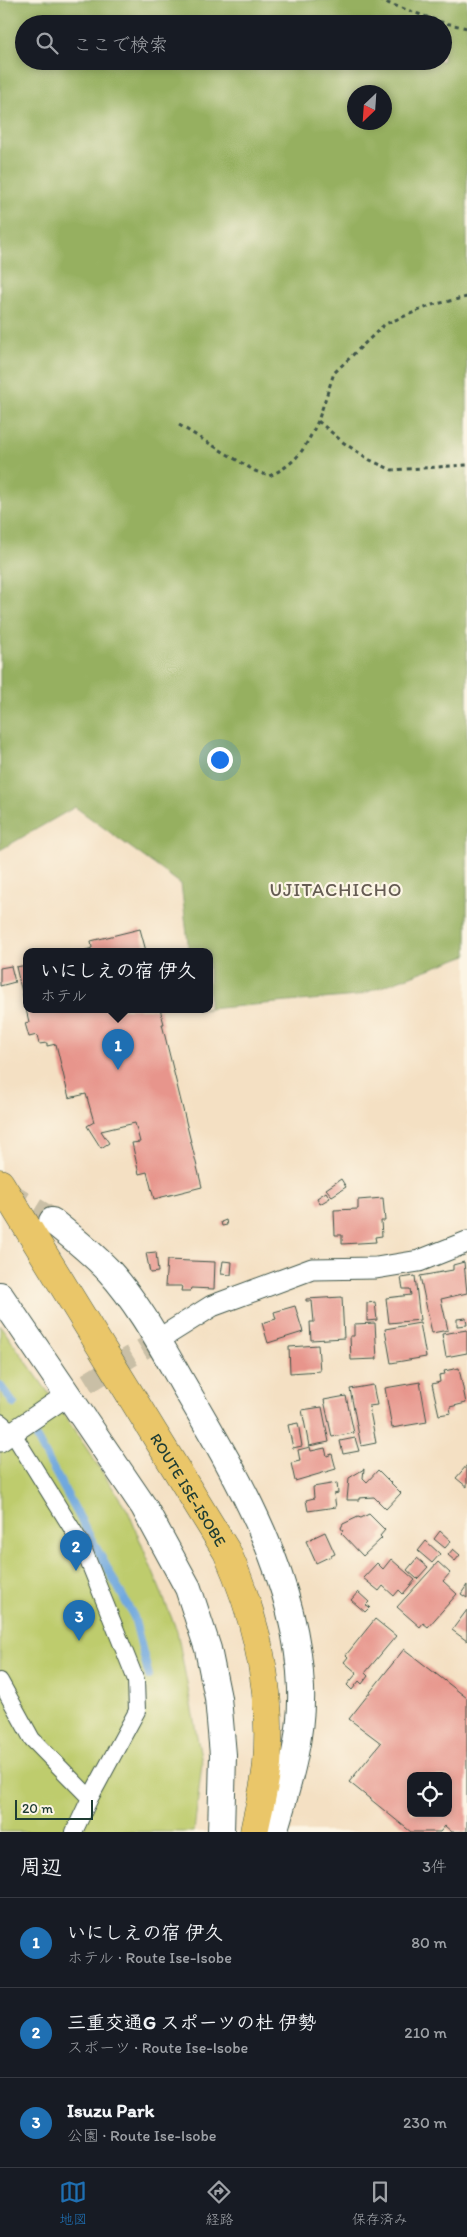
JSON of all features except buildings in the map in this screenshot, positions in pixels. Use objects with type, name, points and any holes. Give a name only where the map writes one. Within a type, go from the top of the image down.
[{"type":"main road","name":"ROUTE ISE-ISOBE","points":[[0,1183],[227,1552],[242,1587],[266,1677],[266,1765],[254,1832]]},
{"type":"street","points":[[52,1221],[83,1246],[132,1299],[215,1438],[255,1514],[273,1557],[287,1599],[297,1645],[301,1689],[298,1734],[289,1783],[274,1832]]},
{"type":"street","points":[[169,1333],[212,1306],[312,1269],[376,1268],[419,1261],[467,1242]]},
{"type":"street","points":[[0,1295],[144,1507],[188,1588],[208,1649],[218,1698],[223,1755],[221,1832]]},
{"type":"street","points":[[60,1400],[4,1431],[81,1543],[136,1680],[137,1711],[90,1798],[74,1832]]},
{"type":"street","points":[[0,1681],[32,1740],[90,1798]]},
{"type":"path","points":[[379,0],[421,15]]},
{"type":"path","points":[[452,25],[467,28]]},
{"type":"path","points":[[179,426],[255,471],[270,476],[286,469],[305,449],[318,421],[334,373],[385,324],[432,305],[467,297]]},
{"type":"path","points":[[318,421],[351,448],[370,460],[392,470],[467,465]]},
{"type":"green space","points":[[0,0],[467,0],[467,955],[357,996],[213,1009],[213,948],[189,948],[181,884],[75,807],[0,850]]},
{"type":"green space","points":[[0,1325],[63,1413],[128,1511],[177,1631],[202,1763],[194,1832],[0,1832]]},
{"type":"waterway","points":[[0,1385],[14,1404]]},
{"type":"waterway","points":[[37,1439],[134,1617],[149,1676]]},
{"type":"tunnel","points":[[1,1190],[52,1221]]},
{"type":"tunnel","points":[[60,1400],[169,1333]]},
{"type":"place","name":"いにしえの宿 伊久","points":[[118,1070]]},
{"type":"place","name":"三重交通G スポーツの杜 伊勢","points":[[76,1571]]},
{"type":"place","name":"Isuzu Park","points":[[79,1641]]},
{"type":"district","name":"UJITACHICHO","points":[[336,889]]}]
